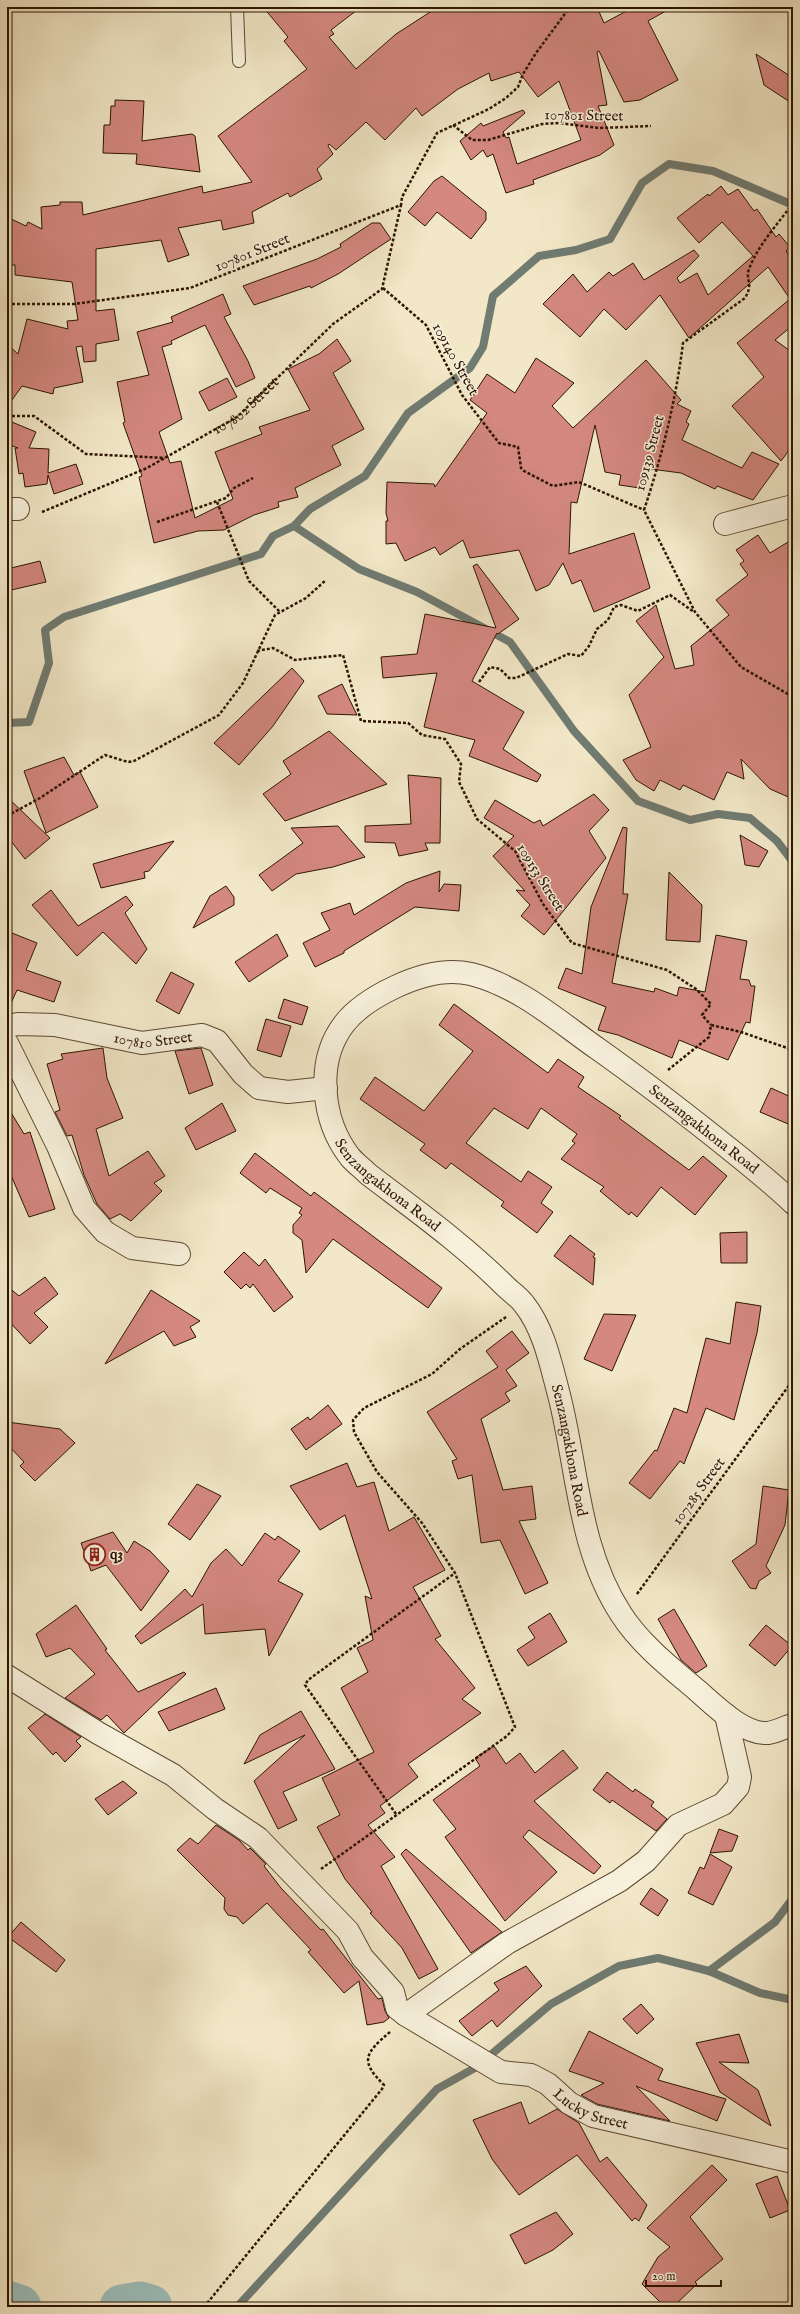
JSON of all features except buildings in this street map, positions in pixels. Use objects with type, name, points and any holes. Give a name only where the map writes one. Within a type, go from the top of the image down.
[{"type":"street","points":[[725,524],[793,506]]},
{"type":"street","name":"Senzangakhona Road","points":[[793,1203],[773,1184],[651,1087],[524,996],[494,981],[475,975],[439,972],[408,980],[379,994],[359,1008],[344,1024],[334,1041],[327,1063],[326,1088],[329,1111],[338,1138],[351,1158],[368,1174],[485,1266],[524,1304],[550,1357],[563,1410],[581,1513],[590,1544],[604,1584],[622,1616],[674,1671],[726,1715],[752,1731],[768,1732],[793,1725]]},
{"type":"street","name":"107810 Street","points":[[7,1026],[18,1024],[55,1025],[142,1044],[202,1035],[216,1041],[243,1074],[259,1088],[288,1092],[326,1088]]},
{"type":"street","points":[[7,1044],[58,1146],[84,1208],[105,1232],[132,1248],[179,1254]]},
{"type":"street","points":[[7,1676],[98,1733],[173,1775],[215,1809],[258,1838],[348,1931],[362,1957],[393,1992],[397,2008],[406,2015],[507,1942],[619,1881],[646,1862],[678,1825],[723,1804],[738,1788],[740,1778],[726,1715]]},
{"type":"street","name":"Lucky Street","points":[[406,2015],[501,2072],[531,2075],[548,2084],[569,2103],[593,2116],[793,2162]]},
{"type":"lane","points":[[237,7],[239,61]]},
{"type":"path","points":[[383,288],[402,197],[437,133],[489,109],[506,98],[518,87],[523,74],[536,53],[570,7]]},
{"type":"path","name":"107801 Street","points":[[453,125],[472,140],[488,140],[542,124],[559,123],[599,128],[651,126]]},
{"type":"path","name":"109139 Street","points":[[793,204],[762,245],[749,270],[750,289],[745,298],[683,343],[678,388],[655,479],[644,510],[695,612],[741,667],[793,697]]},
{"type":"path","name":"107801 Street","points":[[7,304],[74,304],[190,288],[401,205]]},
{"type":"path","name":"109140 Street","points":[[383,288],[426,325],[462,395],[499,443],[518,447],[521,468],[524,471],[553,486],[579,482],[644,510]]},
{"type":"path","name":"107802 Street","points":[[13,509],[36,514],[147,468],[237,417],[333,324],[383,288]]},
{"type":"path","points":[[7,416],[34,416],[86,454],[165,458]]},
{"type":"path","points":[[157,522],[226,498],[234,488],[253,478]]},
{"type":"path","points":[[217,502],[249,581],[280,612]]},
{"type":"path","points":[[7,816],[40,798],[105,755],[128,762],[134,761],[217,717],[243,683],[274,615],[306,598],[326,580]]},
{"type":"path","points":[[479,682],[490,667],[500,669],[509,678],[516,678],[541,668],[568,654],[581,656],[589,646],[597,629],[608,620],[614,607],[621,604],[638,610],[670,595],[695,612]]},
{"type":"path","name":"109153 Street","points":[[257,651],[273,648],[295,660],[343,655],[361,721],[408,723],[422,735],[445,739],[461,764],[459,782],[477,819],[515,852],[543,904],[572,943],[667,970],[696,989],[710,1004],[702,1015],[711,1025]]},
{"type":"path","points":[[651,1087],[684,1056],[709,1037],[711,1025],[741,1032],[793,1050]]},
{"type":"path","points":[[301,1883],[396,1814],[508,1736],[515,1727],[455,1573],[422,1523],[377,1472],[354,1432],[353,1420],[364,1408],[432,1374],[460,1349],[524,1304]]},
{"type":"path","name":"107285 Street","points":[[622,1616],[793,1380]]},
{"type":"path","points":[[396,1814],[305,1685],[308,1680],[365,1637],[455,1573]]},
{"type":"path","points":[[204,2307],[384,2085],[372,2073],[367,2063],[367,2057],[406,2015]]},
{"type":"waterway","points":[[7,723],[29,722],[49,663],[45,630],[64,617],[261,554],[273,536],[294,526],[310,509],[365,476],[408,413],[470,368],[483,347],[493,296],[539,256],[576,250],[610,239],[642,183],[669,164],[713,171],[793,205]]},
{"type":"waterway","points":[[294,526],[359,569],[417,592],[510,642],[574,731],[638,801],[690,820],[718,814],[750,818],[777,841],[793,862]]},
{"type":"waterway","points":[[709,1971],[775,1922],[793,1898]]},
{"type":"waterway","points":[[487,2058],[551,2004],[619,1966],[658,1958],[709,1971],[760,1993],[793,2000]]},
{"type":"waterway","points":[[237,2307],[437,2089],[482,2064]]},
{"type":"waterway","points":[[7,2303],[19,2307]]},
{"type":"waterway","points":[[122,2307],[140,2304],[150,2307]]},
{"type":"place","name":"q3","points":[[94,1554]]}]
